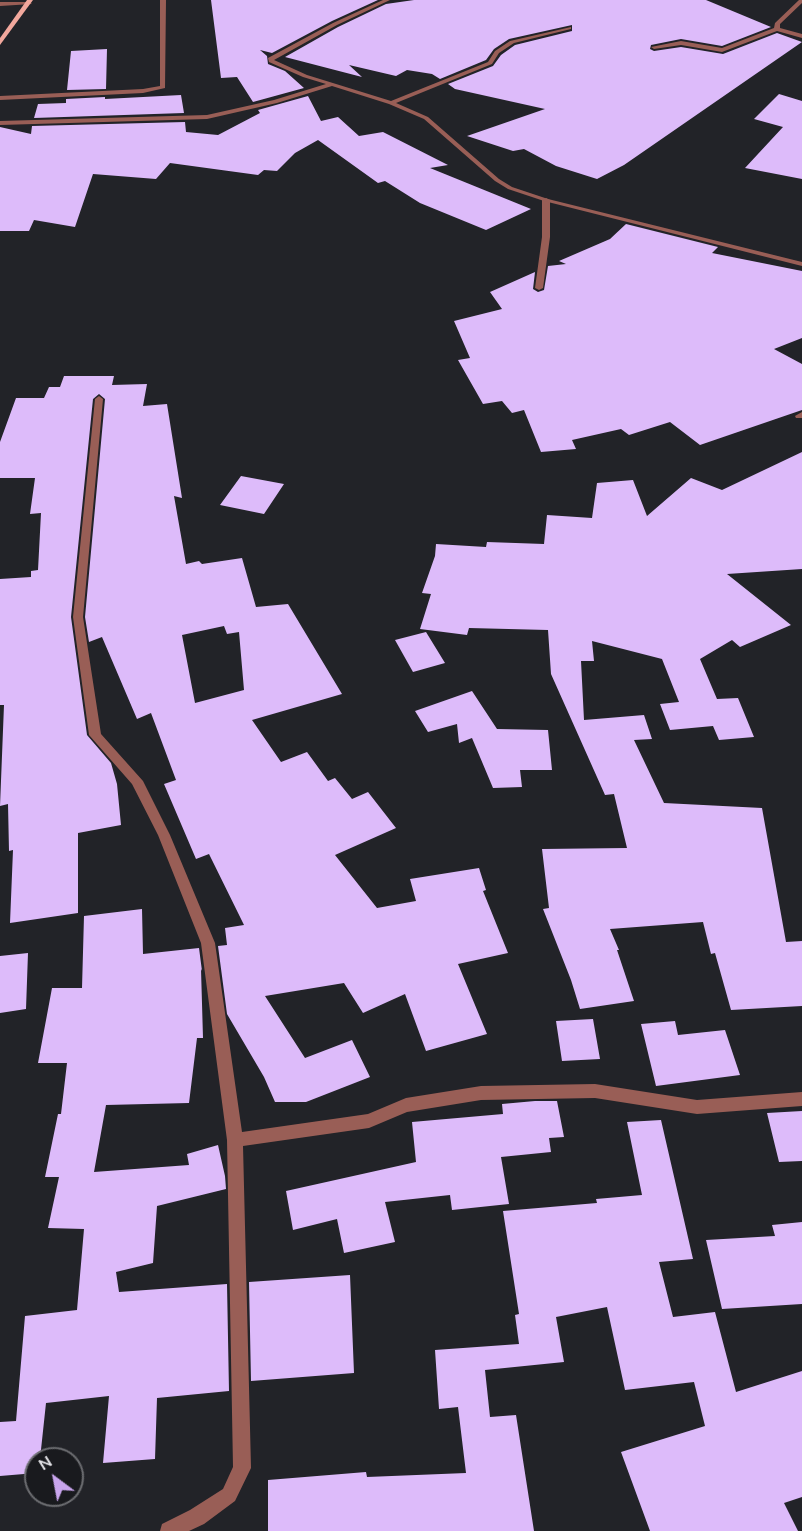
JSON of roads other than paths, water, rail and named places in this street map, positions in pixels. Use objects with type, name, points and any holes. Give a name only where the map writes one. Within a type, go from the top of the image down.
[{"type":"main road","points":[[0,43],[30,2]]},
{"type":"street","points":[[0,98],[143,91],[163,87],[163,0]]},
{"type":"street","points":[[387,0],[345,19],[271,58],[271,61],[330,85],[391,103],[426,118],[497,180],[510,188],[546,200],[802,264]]},
{"type":"street","points":[[777,29],[777,24],[802,0]]},
{"type":"street","points":[[0,4],[30,2]]},
{"type":"street","points":[[391,103],[490,63],[497,52],[512,42],[569,28]]},
{"type":"street","points":[[654,47],[681,43],[722,50],[777,29],[802,36]]},
{"type":"street","points":[[0,123],[207,117],[265,104],[330,85]]},
{"type":"street","points":[[539,288],[546,237],[546,200]]},
{"type":"street","points":[[99,399],[78,617],[95,735],[137,781],[164,835],[208,944],[235,1140],[242,1468],[229,1495],[197,1517],[169,1531]]},
{"type":"street","points":[[235,1140],[369,1121],[406,1105],[481,1094],[595,1091],[697,1107],[802,1099]]}]
